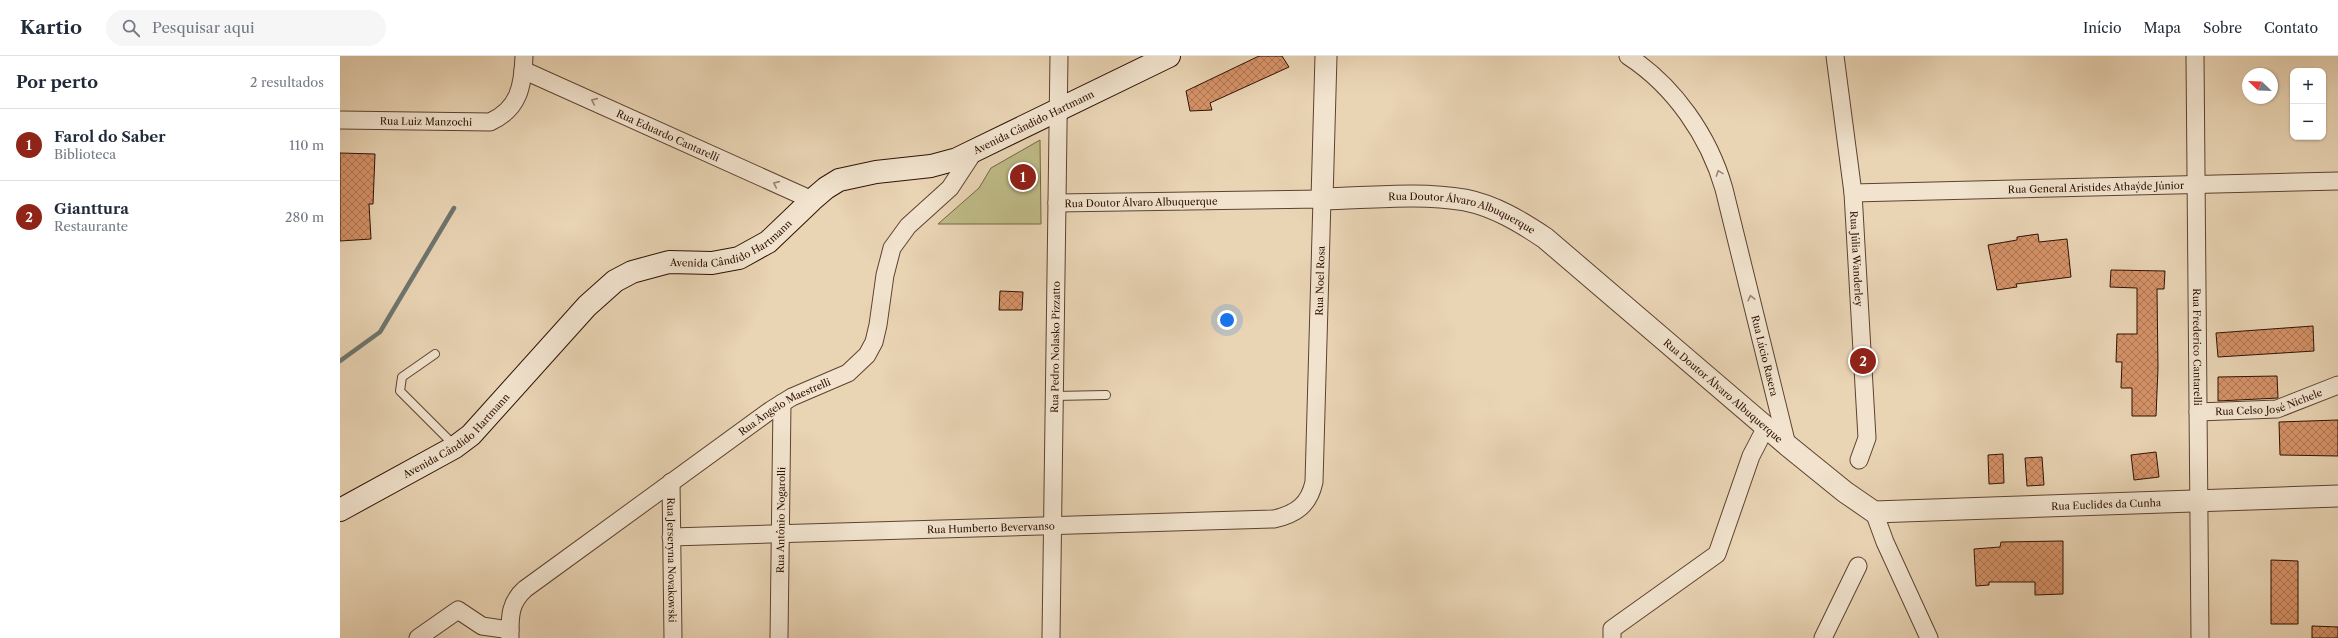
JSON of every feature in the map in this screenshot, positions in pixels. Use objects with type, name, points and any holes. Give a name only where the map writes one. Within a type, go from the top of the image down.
[{"type":"main road","name":"Avenida Cândido Hartmann","points":[[340,510],[455,447],[484,422],[588,306],[615,280],[651,265],[668,262],[725,261],[754,252],[783,230],[826,188],[839,180],[857,175],[931,166],[973,153],[1169,56]]},
{"type":"street","name":"Rua Pedro Nolasko Pizzatto","points":[[1051,638],[1059,56]]},
{"type":"street","name":"Rua Noel Rosa","points":[[1306,504],[1314,482],[1326,56]]},
{"type":"street","name":"Rua Lúcio Rasera","points":[[1628,56],[1653,75],[1672,95],[1688,115],[1712,156],[1724,189],[1787,445]]},
{"type":"street","name":"Rua Júlia Wanderley","points":[[1835,56],[1853,193],[1867,438],[1859,460]]},
{"type":"street","name":"Rua Frederico Cantarelli","points":[[2195,56],[2200,638]]},
{"type":"street","name":"Rua Luiz Manzochi","points":[[340,120],[480,124],[490,122],[509,111],[518,92],[524,63]]},
{"type":"street","name":"Rua Eduardo Cantarelli","points":[[524,63],[812,200]]},
{"type":"street","name":"Rua Ângelo Maestrelli","points":[[510,634],[514,602],[524,589],[782,403],[848,373],[866,355],[874,342],[878,325],[884,275],[892,248],[908,226],[950,188],[973,153]]},
{"type":"street","name":"Rua General Aristides Athaýde Júnior","points":[[1853,193],[2338,181]]},
{"type":"street","name":"Rua Doutor Álvaro Albuquerque","points":[[1057,203],[1439,198],[1466,200],[1506,215],[1545,238],[1787,445]]},
{"type":"street","name":"Rua Celso José Nichele","points":[[2198,412],[2277,408],[2338,385]]},
{"type":"street","name":"Rua Antônio Nogarolli","points":[[779,638],[782,403]]},
{"type":"street","points":[[1612,638],[1612,629],[1717,554],[1751,456],[1766,427]]},
{"type":"street","points":[[1787,445],[1845,492],[1874,512],[1885,542],[1929,638]]},
{"type":"street","name":"Rua Jerseryna Novakowski","points":[[671,482],[672,638]]},
{"type":"street","name":"Rua Euclides da Cunha","points":[[1874,512],[2338,496]]},
{"type":"street","name":"Rua Humberto Bevervanso","points":[[671,536],[1274,519],[1286,516],[1306,504]]},
{"type":"street","points":[[1823,638],[1858,566]]},
{"type":"street","points":[[418,638],[458,610],[482,626],[510,634]]},
{"type":"lane","points":[[435,354],[402,377],[400,391],[455,447]]},
{"type":"lane","points":[[1054,396],[1106,395]]},
{"type":"shaded area","points":[[1040,140],[1041,224],[938,224],[979,188],[991,168]]},
{"type":"building","points":[[1259,56],[1282,56],[1289,67],[1210,103],[1212,110],[1190,111],[1186,91]]},
{"type":"building","points":[[340,153],[375,154],[373,204],[369,204],[371,239],[340,241]]},
{"type":"building","points":[[2038,234],[2039,242],[2067,239],[2071,277],[2016,284],[2017,287],[1997,290],[1988,245],[2017,240],[2017,237]]},
{"type":"building","points":[[2111,270],[2165,271],[2164,289],[2157,289],[2158,368],[2156,416],[2132,416],[2132,388],[2121,388],[2122,362],[2116,362],[2117,334],[2137,334],[2137,288],[2110,287]]},
{"type":"building","points":[[1000,291],[1023,292],[1022,310],[999,310]]},
{"type":"building","points":[[2313,326],[2314,351],[2218,357],[2216,333]]},
{"type":"building","points":[[2277,376],[2278,398],[2218,401],[2218,377]]},
{"type":"building","points":[[2338,420],[2338,456],[2280,455],[2279,422]]},
{"type":"building","points":[[2156,452],[2159,477],[2134,480],[2131,455]]},
{"type":"building","points":[[2003,454],[2004,483],[1989,484],[1988,455]]},
{"type":"building","points":[[2042,457],[2044,485],[2027,486],[2025,458]]},
{"type":"building","points":[[2063,541],[2063,594],[2035,595],[2035,582],[1989,582],[1989,585],[1976,586],[1974,549],[2000,547],[2001,542]]},
{"type":"building","points":[[2271,560],[2298,561],[2298,624],[2271,624]]},
{"type":"building","points":[[2312,626],[2338,627],[2338,638],[2312,638]]},
{"type":"waterway","points":[[340,361],[380,332],[454,208]]},
{"type":"place","name":"Farol do Saber","points":[[1023,177]]},
{"type":"place","name":"Gianttura","points":[[1863,361]]}]
